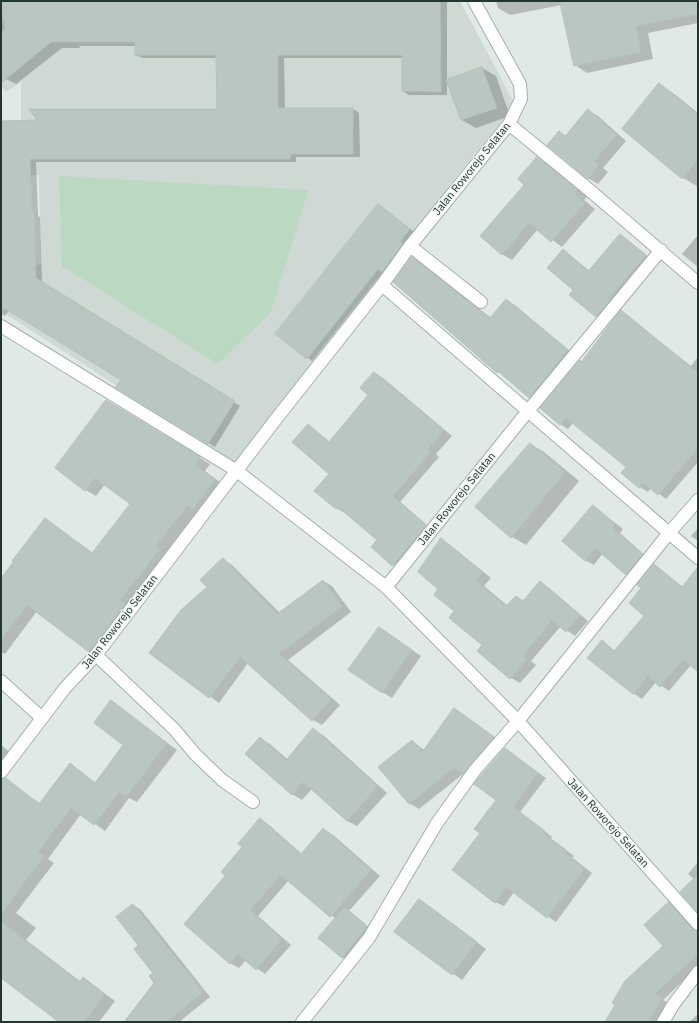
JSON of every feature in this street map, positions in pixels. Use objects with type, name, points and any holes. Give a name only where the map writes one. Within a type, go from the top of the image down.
[{"type":"street","name":"Jalan Roworejo Selatan","points":[[1,772],[65,688],[96,655],[276,419],[382,285],[410,246],[508,124],[521,99],[520,84],[474,1]]},
{"type":"street","points":[[508,124],[662,250],[698,283]]},
{"type":"street","points":[[410,246],[481,302]]},
{"type":"street","name":"Jalan Roworejo Selatan","points":[[386,587],[528,411],[662,250]]},
{"type":"street","points":[[382,285],[698,558]]},
{"type":"street","name":"Jalan Roworejo Selatan","points":[[1,326],[237,471],[386,587],[518,721],[698,924]]},
{"type":"street","points":[[302,1022],[369,938],[437,823],[475,770],[518,721],[669,533],[698,500]]},
{"type":"street","points":[[96,655],[174,729],[201,760],[222,780],[253,802]]},
{"type":"street","points":[[1,681],[42,718]]},
{"type":"street","points":[[663,1022],[673,1005],[698,972]]},
{"type":"shaded area","points":[[32,1],[460,1],[515,105],[456,177],[243,467],[4,313],[25,274],[41,263],[39,175],[21,175],[21,82],[6,92],[1,86],[1,25]]},
{"type":"green space","points":[[59,176],[308,190],[271,312],[218,364],[62,266]]},
{"type":"building","points":[[1,1],[440,1],[441,92],[402,91],[402,55],[278,55],[278,108],[353,108],[353,154],[290,154],[290,159],[30,159],[32,212],[34,212],[36,278],[235,401],[208,444],[115,387],[121,380],[1,306],[1,121],[37,120],[29,109],[217,109],[216,55],[135,55],[135,42],[51,42],[1,83],[1,32],[5,29]]},
{"type":"building","points":[[560,1],[698,1],[698,14],[636,26],[641,52],[574,66]]},
{"type":"building","points":[[482,67],[497,108],[461,120],[446,80]]},
{"type":"building","points":[[659,83],[698,115],[698,159],[682,179],[622,129]]},
{"type":"building","points":[[588,109],[617,135],[594,161],[599,165],[588,179],[547,145],[559,131],[565,136]]},
{"type":"building","points":[[537,157],[578,190],[575,194],[585,203],[551,242],[529,223],[502,255],[480,236],[524,185],[518,179]]},
{"type":"building","points":[[378,204],[410,229],[400,242],[403,243],[382,272],[378,269],[307,359],[275,334]]},
{"type":"building","points":[[620,234],[646,255],[608,299],[610,300],[596,317],[569,295],[573,290],[547,268],[563,249],[588,271]]},
{"type":"building","points":[[412,257],[490,318],[506,299],[568,350],[529,398],[498,371],[497,373],[393,282]]},
{"type":"building","points":[[621,310],[698,373],[698,448],[658,495],[643,483],[639,488],[621,473],[626,467],[566,418],[560,425],[540,408],[580,360],[581,362]]},
{"type":"building","points":[[374,372],[444,430],[428,449],[431,452],[393,496],[426,525],[392,566],[371,547],[377,540],[338,507],[336,509],[314,491],[329,474],[292,442],[308,424],[329,442],[368,395],[360,388]]},
{"type":"building","points":[[106,400],[200,457],[195,465],[215,479],[193,509],[188,505],[156,546],[160,549],[120,600],[125,604],[89,652],[27,605],[1,639],[1,580],[14,562],[12,561],[45,518],[92,553],[130,504],[95,478],[85,491],[55,468]]},
{"type":"building","points":[[530,443],[565,472],[511,538],[475,507]]},
{"type":"building","points":[[593,505],[615,524],[612,528],[643,554],[626,575],[595,548],[585,561],[562,541]]},
{"type":"building","points":[[441,538],[483,572],[476,581],[506,606],[516,596],[523,601],[540,581],[580,615],[566,632],[552,620],[523,655],[527,659],[510,679],[477,651],[482,645],[449,618],[454,611],[434,595],[438,589],[418,572]]},
{"type":"building","points":[[223,558],[277,614],[323,580],[342,606],[279,654],[331,699],[312,721],[240,657],[209,698],[149,653],[181,610],[207,587],[200,580]]},
{"type":"building","points":[[654,564],[682,587],[698,567],[698,672],[683,659],[660,687],[648,676],[633,694],[587,658],[602,640],[614,651],[644,616],[629,603],[641,588],[637,585]]},
{"type":"building","points":[[379,627],[412,650],[382,693],[348,670]]},
{"type":"building","points":[[111,700],[167,743],[126,797],[119,792],[94,825],[71,808],[38,852],[44,856],[1,914],[1,779],[6,778],[39,804],[70,763],[95,783],[123,745],[94,723]]},
{"type":"building","points":[[454,708],[494,737],[463,774],[454,768],[409,804],[378,767],[412,740],[422,752]]},
{"type":"building","points":[[313,728],[378,786],[347,821],[303,782],[292,795],[245,754],[260,737],[286,760]]},
{"type":"building","points":[[505,748],[538,773],[513,807],[545,831],[543,833],[566,850],[565,852],[585,868],[547,918],[506,887],[495,903],[452,870],[480,833],[474,829],[496,800],[474,784]]},
{"type":"building","points":[[260,818],[301,854],[323,828],[371,870],[330,917],[281,875],[250,910],[282,939],[256,970],[238,954],[230,964],[184,924],[225,876],[221,872],[242,847],[238,844]]},
{"type":"building","points":[[698,875],[698,913],[680,892]]},
{"type":"building","points":[[419,899],[477,942],[452,975],[394,932]]},
{"type":"building","points":[[669,902],[692,929],[698,931],[698,954],[655,994],[662,998],[648,1022],[605,1022],[615,1005],[612,1003],[625,981],[663,946],[644,925]]},
{"type":"building","points":[[133,904],[203,992],[166,1022],[124,1022],[154,983],[149,976],[153,973],[134,949],[138,945],[116,917]]},
{"type":"building","points":[[345,907],[367,926],[342,958],[318,938]]},
{"type":"building","points":[[1,922],[80,982],[83,977],[105,994],[84,1022],[59,1022],[1,978]]}]
